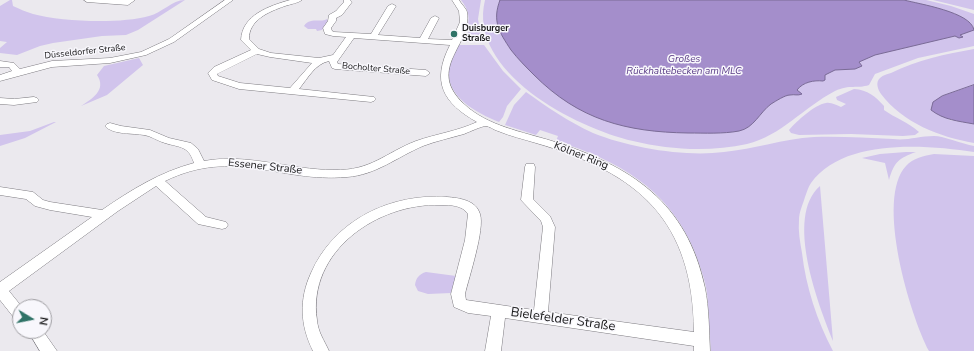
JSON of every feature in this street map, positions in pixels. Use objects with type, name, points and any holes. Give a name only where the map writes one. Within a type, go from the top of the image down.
[{"type":"street","points":[[87,0],[128,3],[132,0]]},
{"type":"street","name":"Düsseldorfer Straße","points":[[0,78],[18,72],[58,63],[117,60],[165,46],[180,37],[217,7],[230,0]]},
{"type":"street","points":[[299,0],[268,10],[250,22],[245,30],[245,40],[256,51],[270,55],[319,61],[336,57],[352,35]]},
{"type":"street","points":[[347,0],[348,2],[340,12],[332,17],[332,21],[327,28],[328,32],[333,34],[455,43]]},
{"type":"street","name":"Kölner Ring","points":[[455,0],[464,11],[465,21],[447,58],[443,74],[448,92],[459,105],[485,122],[570,150],[604,164],[626,176],[660,205],[677,228],[696,278],[700,303],[702,345]]},
{"type":"street","points":[[374,36],[392,6]]},
{"type":"street","points":[[423,40],[434,18]]},
{"type":"street","points":[[256,51],[217,69],[212,74],[215,78],[239,86],[371,98]]},
{"type":"street","name":"Bocholter Straße","points":[[336,57],[333,62],[335,66],[426,74]]},
{"type":"street","points":[[293,91],[319,61]]},
{"type":"street","points":[[0,64],[11,65],[18,72]]},
{"type":"street","points":[[0,101],[14,102],[34,100]]},
{"type":"street","name":"Essener Straße","points":[[0,290],[132,196],[158,181],[200,164],[241,163],[319,173],[343,174],[378,166],[413,146],[436,138],[472,129],[485,122]]},
{"type":"street","points":[[110,126],[122,130],[150,133],[164,140],[190,147],[197,154],[200,164]]},
{"type":"street","points":[[530,168],[527,200],[546,219],[549,226],[540,317]]},
{"type":"street","points":[[158,181],[202,220],[222,225]]},
{"type":"street","points":[[0,191],[29,195],[39,203],[50,206],[104,215]]},
{"type":"street","name":"Bielefelder Straße","points":[[321,351],[312,333],[308,313],[310,290],[317,269],[332,246],[351,229],[367,218],[386,209],[421,201],[456,202],[463,204],[471,210],[475,219],[458,294],[460,303],[468,307],[540,317],[702,345]]},
{"type":"street","points":[[0,290],[12,305]]},
{"type":"street","points":[[493,351],[499,311]]},
{"type":"street","points":[[41,339],[49,351]]},
{"type":"shaded area","points":[[12,0],[13,6],[45,17],[108,21],[137,19],[149,16],[171,4],[185,0],[138,30],[126,35],[102,36],[53,43],[40,46],[17,55],[0,53],[0,48],[7,42],[0,41],[0,6]]},
{"type":"shaded area","points":[[461,0],[481,0],[478,19],[482,41],[464,42],[469,31],[467,30],[469,18],[466,7]]},
{"type":"shaded area","name":"Großes Rückhaltebecken am MLC","points":[[485,0],[926,0],[951,6],[974,14],[974,46],[918,58],[875,74],[869,85],[849,87],[835,91],[782,128],[759,140],[733,147],[704,149],[676,148],[633,141],[583,124],[556,110],[531,93],[509,73],[493,51],[484,26]]},
{"type":"shaded area","points":[[933,0],[974,0],[974,10]]},
{"type":"shaded area","points":[[327,19],[328,22],[322,30],[317,31],[316,29],[308,29],[304,26],[306,23],[312,21]]},
{"type":"shaded area","points":[[459,45],[484,45],[503,71],[521,89],[507,106],[503,117],[499,122],[472,109],[457,95],[452,87],[449,78],[449,68]]},
{"type":"shaded area","points":[[974,49],[974,85],[942,96],[949,120],[974,124],[974,143],[935,133],[911,121],[890,104],[879,90],[878,80],[884,75],[921,61],[942,55]]},
{"type":"shaded area","points":[[139,58],[143,65],[107,95],[81,106],[97,94],[100,80],[97,75],[104,66]]},
{"type":"shaded area","points":[[854,89],[871,94],[884,106],[884,110],[919,132],[915,135],[903,136],[851,134],[799,135],[791,133],[789,130],[796,122],[821,104],[830,103],[841,107],[846,104],[837,100],[836,97]]},
{"type":"shaded area","points":[[526,92],[558,114],[593,133],[624,143],[658,150],[709,153],[735,151],[814,137],[908,139],[934,136],[943,137],[974,146],[974,152],[954,149],[910,147],[886,148],[864,152],[844,158],[825,168],[808,188],[801,208],[799,228],[809,291],[817,316],[833,351],[711,351],[707,293],[703,276],[694,250],[683,228],[670,209],[655,193],[620,167],[600,157],[556,141],[558,136],[540,130],[536,135],[505,125],[514,105]]},
{"type":"shaded area","points":[[56,122],[25,138],[0,146],[0,135],[30,131]]},
{"type":"shaded area","points":[[916,152],[905,156],[895,165],[889,180],[885,163],[862,158],[880,154]]},
{"type":"shaded area","points":[[934,154],[974,156],[974,351],[929,351],[913,312],[899,257],[895,230],[894,204],[897,182],[909,163],[919,158]]},
{"type":"shaded area","points":[[820,186],[833,341],[813,285],[805,239],[805,218],[810,200]]},
{"type":"shaded area","points":[[426,272],[456,276],[451,293],[428,294],[418,291],[415,285],[416,280],[420,275]]},
{"type":"water","name":"Großes Rückhaltebecken am MLC","points":[[500,0],[904,0],[944,10],[964,18],[971,24],[974,30],[960,35],[963,37],[959,38],[955,36],[875,55],[859,62],[862,66],[855,69],[835,70],[825,75],[825,80],[823,81],[812,81],[799,87],[797,90],[802,94],[780,98],[767,107],[749,127],[739,131],[720,133],[665,132],[624,126],[586,113],[568,103],[551,90],[519,60],[503,38],[497,20]]},
{"type":"water","points":[[974,85],[974,124],[946,118],[931,110],[933,102],[942,96]]},
{"type":"place","name":"Duisburger Straße","points":[[454,34]]}]
